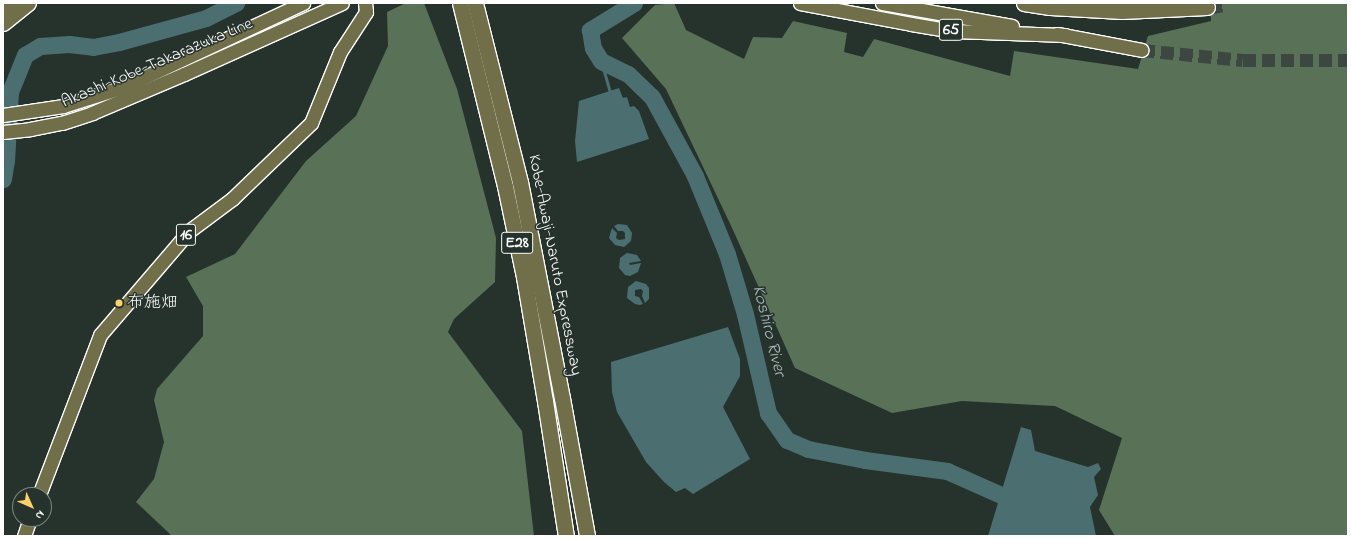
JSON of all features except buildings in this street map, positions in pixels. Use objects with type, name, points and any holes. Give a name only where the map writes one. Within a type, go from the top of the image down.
[{"type":"highway","points":[[3,11],[10,3]]},
{"type":"highway","points":[[3,23],[28,3]]},
{"type":"highway","name":"Kobe-Awaji-Naruto Expressway","points":[[460,3],[505,186],[524,277],[566,536]]},
{"type":"highway","name":"Kobe-Awaji-Naruto Expressway","points":[[475,3],[520,182],[587,536]]},
{"type":"highway","points":[[1024,3],[1050,7],[1122,11],[1207,7]]},
{"type":"main road","name":"Akashi-Kobe-Takarazuka Line","points":[[3,115],[63,106],[122,87],[303,3]]},
{"type":"main road","name":"Akashi-Kobe-Takarazuka Line","points":[[3,132],[62,123],[92,113],[184,74],[342,3]]},
{"type":"main road","name":"16","points":[[42,487],[100,336],[189,231],[232,199],[311,123],[340,52],[366,12],[365,3]]},
{"type":"main road","points":[[800,3],[839,7]]},
{"type":"main road","name":"65","points":[[882,3],[1142,50]]},
{"type":"main road","name":"65","points":[[839,7],[953,30],[1065,35]]},
{"type":"green space","points":[[406,3],[424,3],[457,89],[496,238],[495,282],[454,319],[448,332],[522,431],[534,536],[172,536],[136,502],[154,479],[164,442],[154,400],[157,389],[203,336],[203,306],[186,277],[235,254],[306,161],[356,116],[388,46],[387,12]]},
{"type":"green space","points":[[674,3],[686,30],[744,59],[753,37],[782,38],[793,21],[847,33],[844,52],[863,57],[874,39],[1010,76],[1014,51],[1138,69],[1148,36],[1211,21],[1210,3],[1348,3],[1348,536],[1115,536],[1099,510],[1122,438],[1055,406],[962,401],[892,413],[795,368],[733,230],[666,89],[622,38],[655,5]]},
{"type":"water","points":[[619,88],[623,98],[627,97],[630,107],[634,106],[639,111],[649,139],[577,162],[575,141],[579,101]]},
{"type":"water","points":[[618,224],[627,225],[632,233],[631,241],[624,247],[615,245],[609,238],[612,228],[617,233],[616,238],[619,240],[625,239],[625,233],[623,231],[618,231],[614,226]]},
{"type":"water","points":[[627,253],[637,255],[641,261],[629,263],[630,265],[641,263],[638,272],[630,276],[625,275],[619,268],[620,258]]},
{"type":"water","points":[[636,281],[646,284],[649,288],[649,299],[645,303],[642,296],[643,291],[641,289],[635,290],[635,296],[639,297],[643,304],[640,305],[635,304],[627,298],[628,287]]},
{"type":"water","points":[[728,327],[740,359],[740,376],[723,407],[750,459],[693,494],[685,488],[676,492],[664,482],[646,462],[617,412],[612,392],[611,362]]},
{"type":"water","points":[[1021,427],[1031,430],[1035,451],[1088,467],[1098,463],[1101,469],[1094,477],[1098,495],[1090,507],[1096,536],[988,536]]},
{"type":"waterway","points":[[3,179],[6,161],[10,92],[25,55],[40,46],[69,44],[93,47],[119,42],[206,18],[236,3]]},
{"type":"waterway","name":"Koshiro River","points":[[634,3],[590,30],[593,48],[601,61],[628,74],[652,97],[695,176],[727,254],[745,314],[768,413],[787,440],[808,449],[865,460],[947,471],[1021,504]]},
{"type":"waterway","points":[[601,61],[611,95]]},
{"type":"tunnel","points":[[1207,7],[1229,3]]},
{"type":"tunnel","points":[[1142,50],[1243,60],[1348,60]]},
{"type":"place","name":"布施畑","points":[[119,303]]}]
